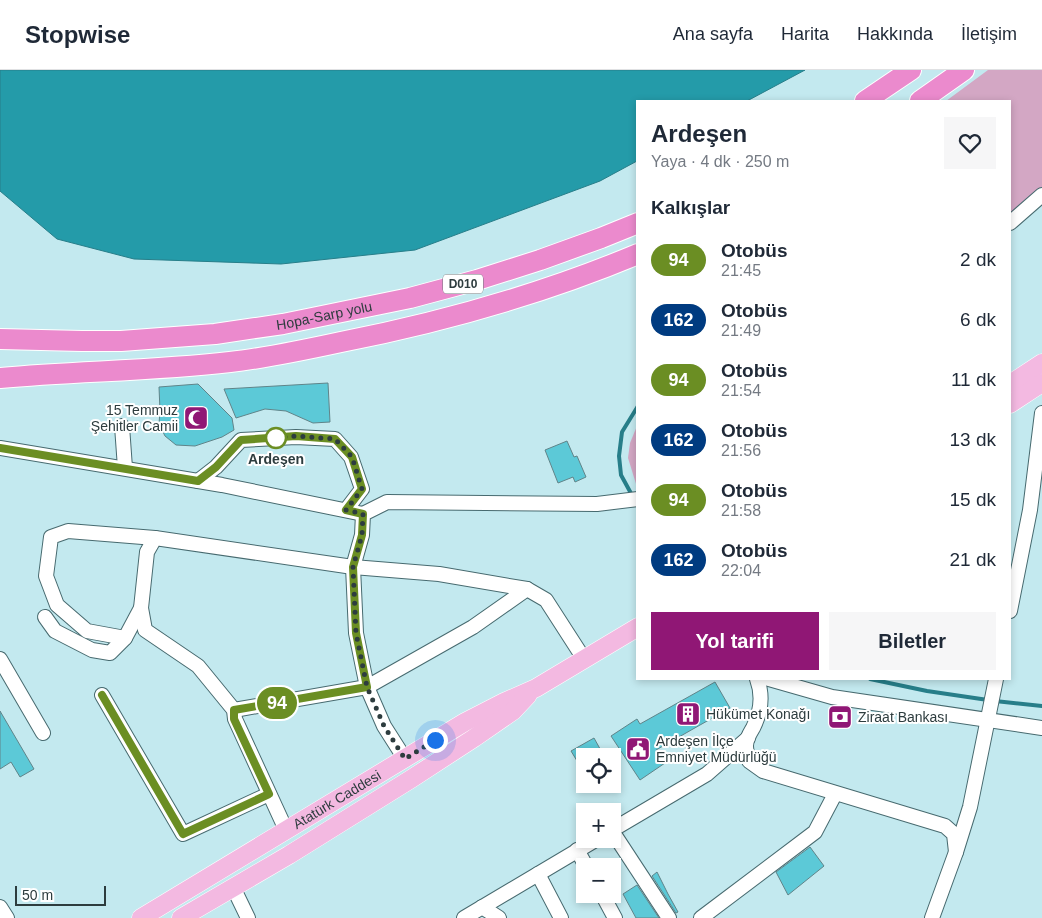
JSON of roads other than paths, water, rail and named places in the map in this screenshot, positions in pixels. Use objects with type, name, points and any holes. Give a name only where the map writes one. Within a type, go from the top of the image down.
[{"type":"highway","points":[[867,100],[911,70]]},
{"type":"highway","points":[[926,97],[964,70]]},
{"type":"highway","name":"Hopa-Sarp yolu","points":[[0,338],[121,341],[215,334],[283,324],[410,298],[477,280],[540,260],[636,224]]},
{"type":"highway","name":"D010","points":[[0,378],[186,367],[287,353],[379,335],[467,313],[551,287],[636,255]]},
{"type":"main road","points":[[1011,383],[1042,363]]},
{"type":"main road","points":[[1011,403],[1040,386]]},
{"type":"main road","name":"Atatürk Caddesi","points":[[141,918],[465,722],[536,688],[636,628]]},
{"type":"main road","name":"Atatürk Caddesi","points":[[181,918],[289,855],[474,738],[513,711],[536,688]]},
{"type":"street","points":[[1011,222],[1042,194]]},
{"type":"street","points":[[1011,606],[1039,467],[1042,413]]},
{"type":"street","points":[[122,426],[125,468]]},
{"type":"street","points":[[198,481],[216,467],[241,440],[296,436],[335,439],[352,457],[362,489],[346,510]]},
{"type":"street","points":[[0,448],[242,488],[363,514],[387,502],[597,504],[636,499]]},
{"type":"street","points":[[363,514],[362,535],[353,567],[356,633],[367,687],[384,726],[405,759]]},
{"type":"street","points":[[125,638],[87,631],[56,605],[46,576],[51,537],[68,531],[155,538],[353,567],[439,574],[528,589],[546,600],[584,659]]},
{"type":"street","points":[[155,538],[146,552],[141,608],[145,630],[198,666],[234,710],[234,719],[286,830]]},
{"type":"street","points":[[234,710],[367,687],[473,627],[528,589]]},
{"type":"street","points":[[45,617],[55,631],[92,650],[110,654],[125,638],[141,608]]},
{"type":"street","points":[[0,659],[43,733]]},
{"type":"street","points":[[757,680],[761,705],[746,745],[749,761],[763,772],[945,826],[954,834],[956,852]]},
{"type":"street","points":[[772,680],[832,697],[989,716],[1042,728]]},
{"type":"street","points":[[932,918],[970,807],[995,683]]},
{"type":"street","points":[[102,695],[183,834],[269,794]]},
{"type":"street","points":[[621,826],[707,774],[748,738]]},
{"type":"street","points":[[701,918],[815,832],[835,794]]},
{"type":"street","points":[[621,845],[669,918]]},
{"type":"street","points":[[464,918],[581,848]]},
{"type":"street","points":[[577,850],[582,858]]},
{"type":"street","points":[[538,874],[561,918]]},
{"type":"street","points":[[233,887],[248,918]]},
{"type":"street","points":[[607,903],[615,918]]},
{"type":"street","points":[[482,907],[499,918]]},
{"type":"water","points":[[0,70],[805,70],[749,100],[636,100],[636,162],[600,181],[415,250],[281,264],[134,259],[57,239],[0,191]]},
{"type":"waterway","points":[[633,497],[621,475],[619,456],[622,432],[636,409]]},
{"type":"waterway","points":[[875,680],[927,691],[988,700]]},
{"type":"waterway","points":[[995,701],[1042,706]]},
{"type":"place","name":"15 Temmuz Şehitler Camii","points":[[196,418]]},
{"type":"place","name":"Ardeşen","points":[[276,438]]},
{"type":"place","name":"Hükümet Konağı","points":[[688,714]]},
{"type":"place","name":"Ziraat Bankası","points":[[840,717]]},
{"type":"place","name":"Ardeşen İlçe Emniyet Müdürlüğü","points":[[638,749]]}]
